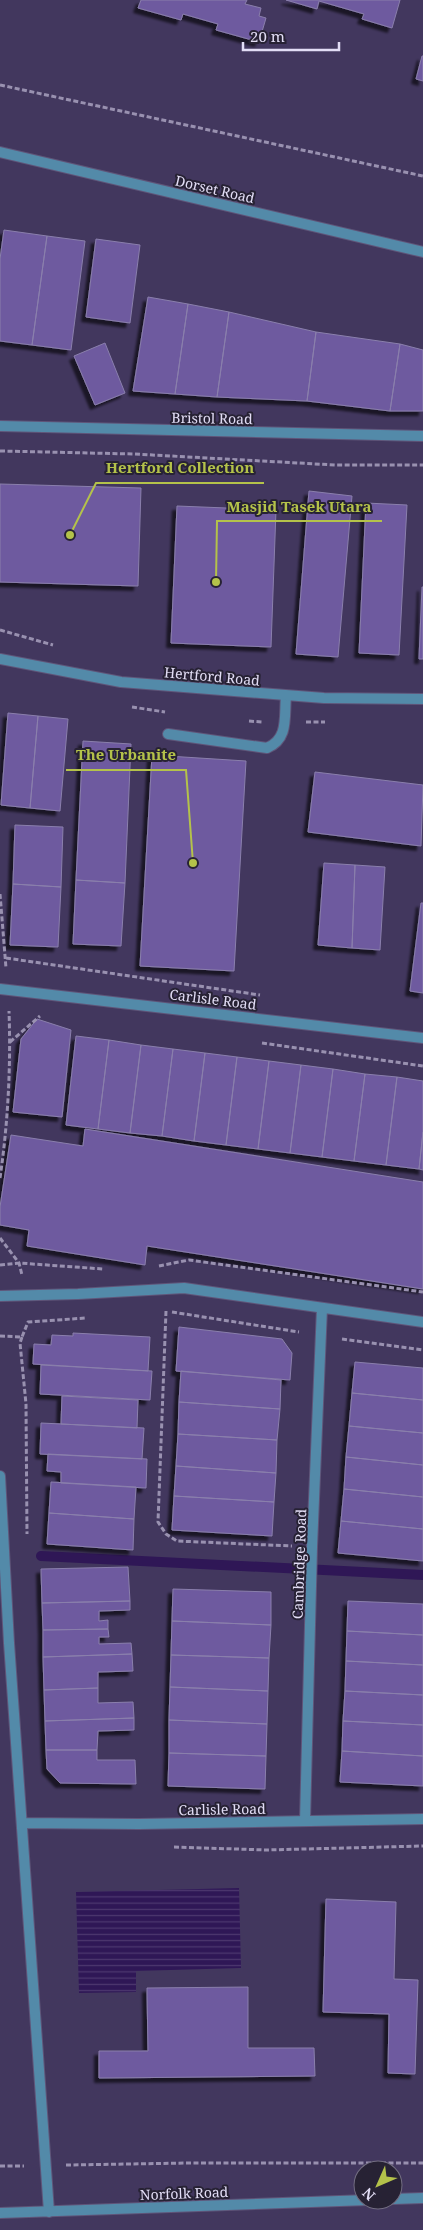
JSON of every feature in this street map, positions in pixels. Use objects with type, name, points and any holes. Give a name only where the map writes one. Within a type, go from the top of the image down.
[{"type":"street","name":"Dorset Road","points":[[0,152],[423,252]]},
{"type":"street","name":"Bristol Road","points":[[0,426],[423,436]]},
{"type":"street","name":"Hertford Road","points":[[0,659],[121,682],[286,696],[423,699]]},
{"type":"street","points":[[168,734],[267,748],[276,745],[283,736],[286,696]]},
{"type":"street","name":"Carlisle Road","points":[[4,989],[423,1038]]},
{"type":"street","points":[[0,1296],[184,1288],[423,1322]]},
{"type":"street","name":"Cambridge Road","points":[[305,1821],[312,1547],[322,1308]]},
{"type":"street","points":[[0,1476],[9,1643],[49,2212]]},
{"type":"street","name":"Carlisle Road","points":[[22,1823],[423,1819]]},
{"type":"street","points":[[403,2199],[423,2198]]},
{"type":"street","name":"Norfolk Road","points":[[0,2213],[353,2201]]},
{"type":"path","points":[[0,85],[423,176]]},
{"type":"path","points":[[0,451],[134,454],[335,465],[423,465]]},
{"type":"path","points":[[0,894],[6,958],[4,989],[10,1042],[5,1147],[0,1178]]},
{"type":"path","points":[[6,958],[262,995]]},
{"type":"path","points":[[166,1311],[158,1522],[166,1534],[177,1541],[312,1547]]},
{"type":"path","points":[[156,1312],[166,1311],[234,1323],[276,1327],[320,1336],[423,1350]]},
{"type":"path","points":[[0,1336],[22,1338],[28,1322],[87,1318]]},
{"type":"path","points":[[170,1847],[266,1850],[423,1846]]},
{"type":"path","points":[[0,2166],[188,2163],[423,2163]]},
{"type":"shaded area","points":[[239,1888],[241,1968],[136,1971],[136,1992],[79,1993],[76,1892]]},
{"type":"building","points":[[141,0],[247,0],[245,4],[261,8],[259,16],[266,18],[259,42],[216,30],[218,24],[183,14],[181,20],[138,8]]},
{"type":"building","points":[[286,0],[400,0],[392,28],[362,19],[364,14],[319,1],[317,9]]},
{"type":"building","points":[[423,56],[423,81],[416,79]]},
{"type":"building","points":[[4,230],[47,236],[32,345],[0,341],[0,259]]},
{"type":"building","points":[[47,236],[85,241],[71,350],[32,345]]},
{"type":"building","points":[[96,239],[140,245],[130,323],[86,317]]},
{"type":"building","points":[[148,297],[188,304],[175,394],[133,391]]},
{"type":"building","points":[[188,304],[229,312],[217,397],[175,394]]},
{"type":"building","points":[[229,312],[316,332],[307,401],[217,397]]},
{"type":"building","points":[[316,332],[400,344],[390,411],[307,401]]},
{"type":"building","points":[[105,343],[125,393],[95,405],[74,356]]},
{"type":"building","points":[[400,344],[423,350],[423,411],[390,411]]},
{"type":"building","points":[[0,484],[141,488],[138,586],[0,582]]},
{"type":"building","points":[[309,491],[352,496],[338,657],[296,654]]},
{"type":"building","points":[[366,503],[407,505],[399,655],[359,653]]},
{"type":"building","points":[[177,506],[276,510],[271,647],[171,643]]},
{"type":"building","points":[[422,587],[423,659],[419,659]]},
{"type":"building","points":[[8,713],[38,716],[30,808],[1,805]]},
{"type":"building","points":[[38,716],[68,719],[60,811],[30,808]]},
{"type":"building","points":[[83,741],[131,744],[125,883],[76,880]]},
{"type":"building","points":[[152,755],[246,761],[234,971],[140,966]]},
{"type":"building","points":[[315,772],[423,785],[421,846],[308,832]]},
{"type":"building","points":[[15,825],[63,827],[61,887],[13,884]]},
{"type":"building","points":[[324,863],[355,865],[352,948],[318,945]]},
{"type":"building","points":[[355,865],[385,867],[380,950],[352,948]]},
{"type":"building","points":[[76,880],[125,883],[121,946],[73,944]]},
{"type":"building","points":[[13,884],[61,887],[58,947],[10,945]]},
{"type":"building","points":[[421,903],[423,903],[423,993],[410,991]]},
{"type":"building","points":[[37,1019],[71,1030],[62,1117],[13,1112],[21,1039]]},
{"type":"building","points":[[76,1036],[109,1040],[98,1129],[66,1125]]},
{"type":"building","points":[[109,1040],[141,1045],[130,1133],[98,1129]]},
{"type":"building","points":[[141,1045],[173,1049],[162,1136],[130,1133]]},
{"type":"building","points":[[173,1049],[205,1053],[194,1141],[162,1136]]},
{"type":"building","points":[[205,1053],[237,1057],[226,1145],[194,1141]]},
{"type":"building","points":[[237,1057],[269,1061],[258,1149],[226,1145]]},
{"type":"building","points":[[269,1061],[301,1065],[290,1153],[258,1149]]},
{"type":"building","points":[[301,1065],[333,1069],[322,1157],[290,1153]]},
{"type":"building","points":[[333,1069],[365,1074],[354,1161],[322,1157]]},
{"type":"building","points":[[365,1074],[397,1077],[386,1165],[354,1161]]},
{"type":"building","points":[[397,1077],[423,1081],[423,1132],[419,1169],[386,1165]]},
{"type":"building","points":[[85,1129],[423,1182],[423,1289],[147,1246],[145,1265],[27,1246],[29,1230],[0,1225],[0,1207],[11,1135],[83,1146]]},
{"type":"building","points":[[423,1132],[423,1170],[419,1169]]},
{"type":"building","points":[[179,1327],[282,1339],[292,1353],[290,1380],[176,1371]]},
{"type":"building","points":[[73,1333],[150,1337],[148,1371],[33,1364],[34,1344],[51,1345],[52,1335],[73,1336]]},
{"type":"building","points":[[355,1362],[423,1368],[423,1400],[352,1393]]},
{"type":"building","points":[[41,1365],[152,1371],[150,1400],[40,1394]]},
{"type":"building","points":[[181,1371],[281,1380],[280,1409],[179,1402]]},
{"type":"building","points":[[352,1393],[423,1400],[423,1433],[349,1426]]},
{"type":"building","points":[[62,1396],[138,1400],[137,1428],[61,1424]]},
{"type":"building","points":[[179,1402],[280,1409],[277,1440],[178,1434]]},
{"type":"building","points":[[41,1423],[144,1428],[142,1459],[40,1454]]},
{"type":"building","points":[[349,1426],[423,1433],[423,1465],[346,1457]]},
{"type":"building","points":[[178,1434],[277,1440],[276,1473],[176,1466]]},
{"type":"building","points":[[48,1454],[147,1459],[146,1488],[61,1483],[61,1472],[47,1471]]},
{"type":"building","points":[[346,1457],[423,1465],[423,1497],[344,1489]]},
{"type":"building","points":[[176,1466],[276,1473],[274,1502],[174,1496]]},
{"type":"building","points":[[51,1482],[136,1487],[134,1519],[49,1513]]},
{"type":"building","points":[[344,1489],[423,1497],[423,1529],[341,1521]]},
{"type":"building","points":[[174,1496],[274,1502],[272,1536],[172,1530]]},
{"type":"building","points":[[49,1513],[134,1519],[133,1550],[47,1544]]},
{"type":"building","points":[[341,1521],[423,1529],[423,1561],[338,1553]]},
{"type":"building","points":[[128,1567],[130,1601],[42,1603],[41,1569]]},
{"type":"building","points":[[173,1589],[271,1592],[271,1625],[172,1621]]},
{"type":"building","points":[[130,1601],[130,1610],[99,1611],[99,1621],[108,1620],[108,1629],[43,1630],[42,1603]]},
{"type":"building","points":[[348,1601],[423,1604],[423,1635],[347,1631]]},
{"type":"building","points":[[172,1621],[271,1625],[269,1658],[171,1655]]},
{"type":"building","points":[[108,1629],[109,1637],[99,1637],[99,1644],[131,1643],[132,1654],[43,1657],[43,1630]]},
{"type":"building","points":[[347,1631],[423,1635],[423,1665],[346,1661]]},
{"type":"building","points":[[132,1654],[133,1671],[98,1672],[98,1688],[44,1690],[43,1657]]},
{"type":"building","points":[[171,1655],[269,1658],[268,1691],[170,1687]]},
{"type":"building","points":[[346,1661],[423,1665],[423,1695],[345,1691]]},
{"type":"building","points":[[170,1687],[268,1691],[267,1724],[169,1720]]},
{"type":"building","points":[[98,1688],[98,1703],[133,1702],[134,1718],[45,1721],[44,1690]]},
{"type":"building","points":[[345,1691],[423,1695],[423,1725],[343,1721]]},
{"type":"building","points":[[134,1718],[134,1730],[98,1731],[97,1750],[46,1750],[45,1721]]},
{"type":"building","points":[[169,1720],[267,1724],[266,1756],[169,1753]]},
{"type":"building","points":[[343,1721],[423,1725],[423,1756],[342,1751]]},
{"type":"building","points":[[46,1750],[97,1750],[97,1760],[135,1760],[136,1784],[60,1783],[47,1769]]},
{"type":"building","points":[[342,1751],[423,1756],[423,1786],[340,1782]]},
{"type":"building","points":[[169,1753],[266,1756],[265,1789],[168,1786]]},
{"type":"building","points":[[326,1899],[396,1902],[394,1979],[418,1980],[415,2074],[388,2073],[389,2014],[323,2012]]},
{"type":"building","points":[[248,1987],[248,2048],[314,2048],[315,2076],[99,2078],[99,2051],[148,2051],[147,1988]]},
{"type":"waterway","points":[[41,1556],[423,1575]]},
{"type":"place","name":"Hertford Collection","points":[[70,535]]},
{"type":"place","name":"Masjid Tasek Utara","points":[[216,582]]},
{"type":"place","name":"The Urbanite","points":[[193,863]]}]
